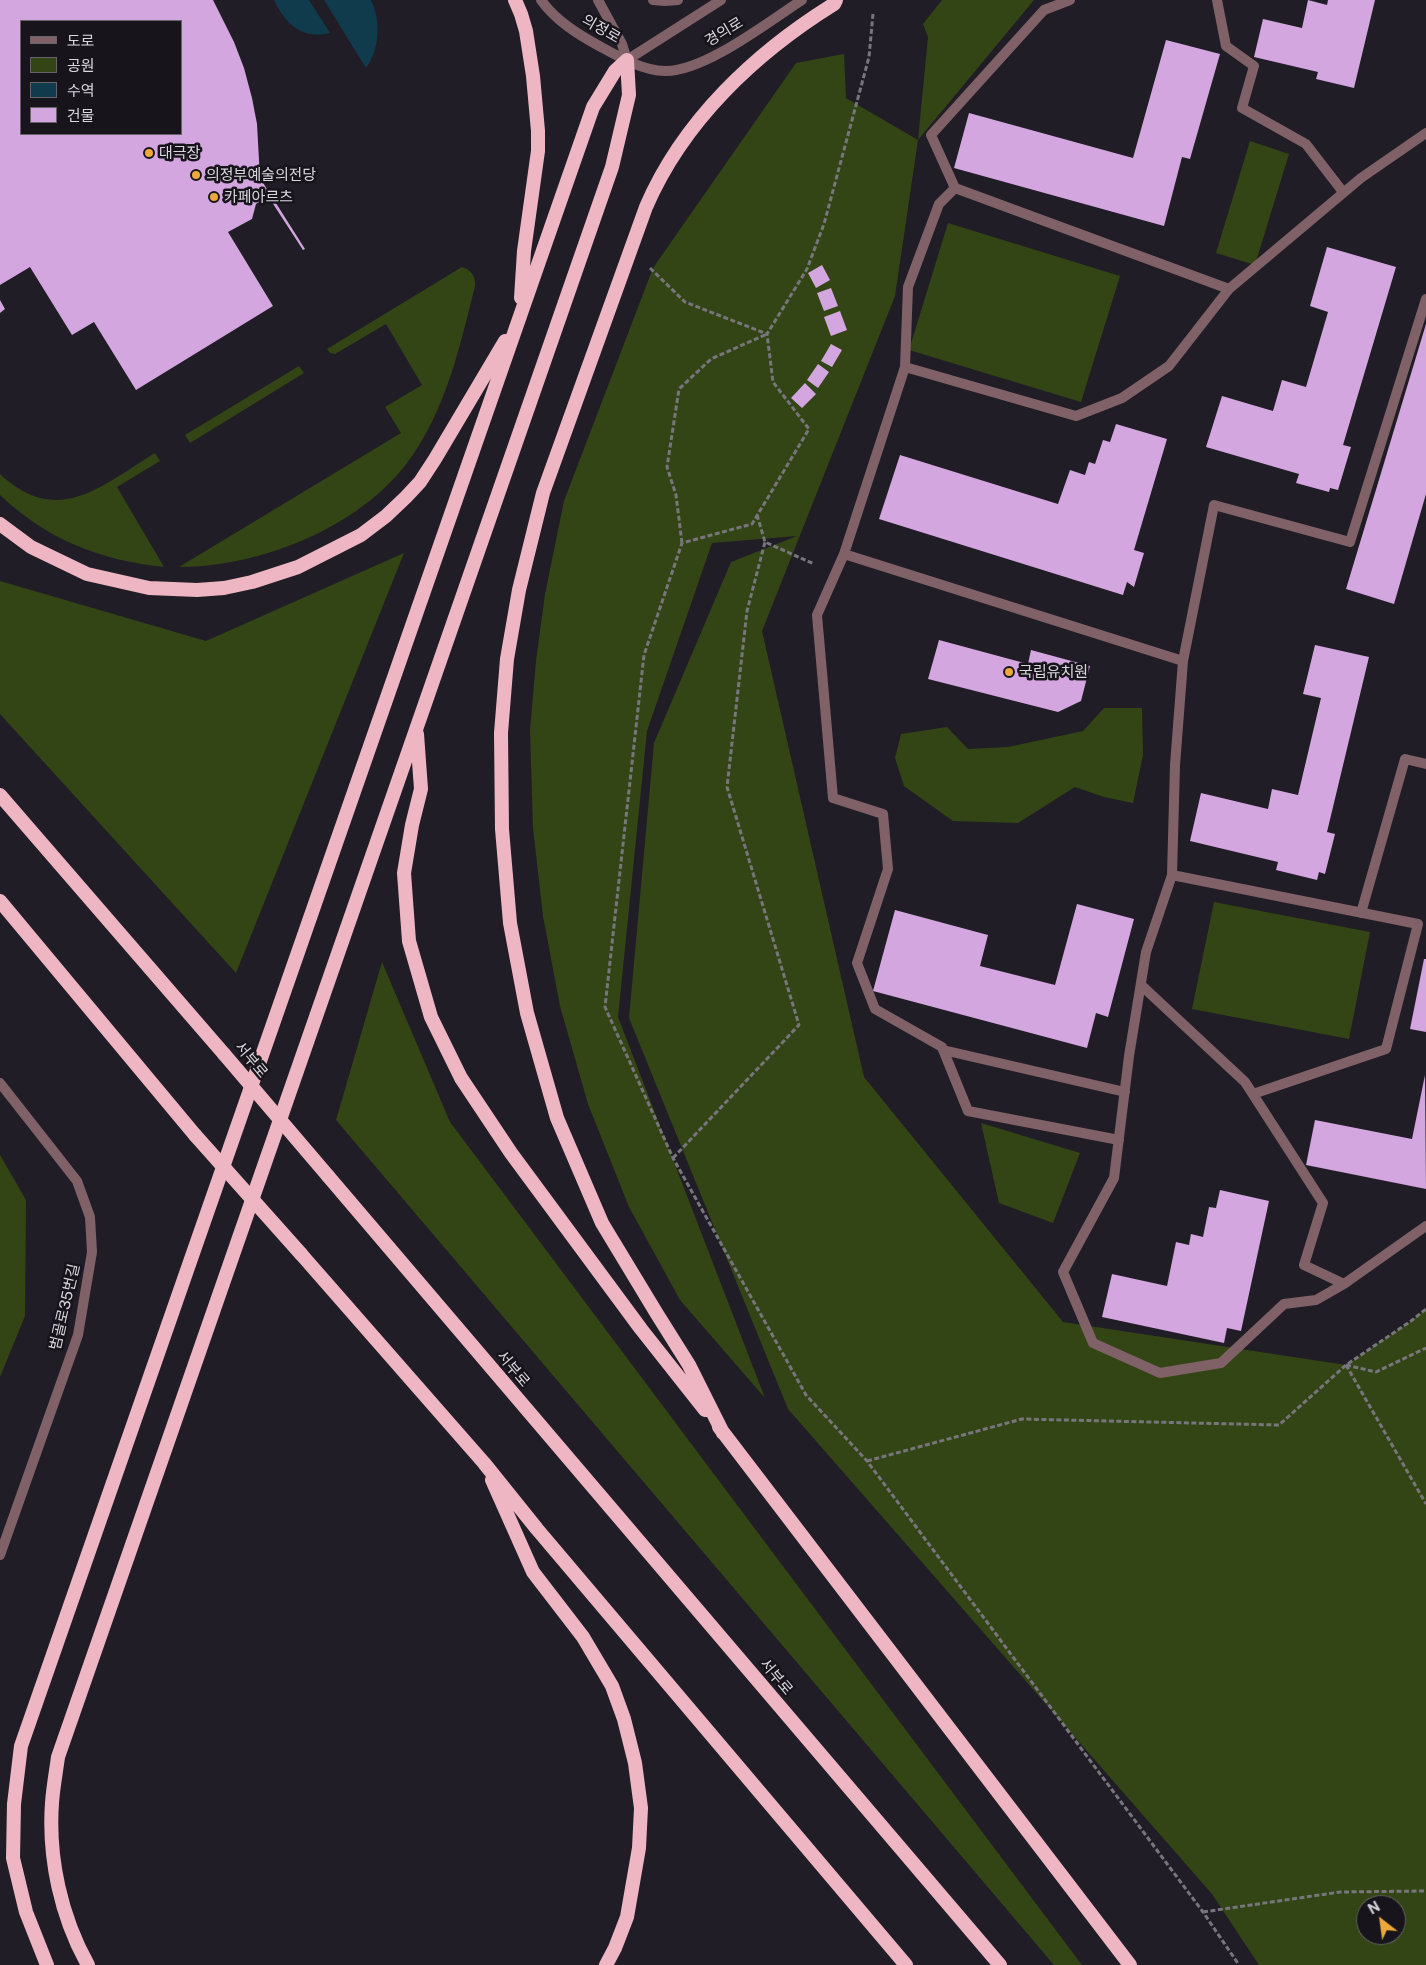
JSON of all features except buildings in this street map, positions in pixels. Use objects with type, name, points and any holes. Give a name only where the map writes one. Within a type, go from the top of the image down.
[{"type":"highway","points":[[0,524],[31,547],[87,574],[149,588],[197,590],[224,588],[252,582],[298,567],[361,535],[386,516],[420,482],[520,314],[524,251],[538,152],[538,131],[533,76],[526,31],[515,0]]},
{"type":"highway","points":[[723,1432],[689,1365],[602,1223],[557,1118],[527,1013],[510,923],[502,830],[500,733],[507,659],[515,610],[543,493],[656,184],[673,155],[725,92],[761,55],[798,26],[834,4],[836,0]]},
{"type":"highway","points":[[47,1965],[26,1912],[13,1858],[14,1804],[21,1746],[593,107],[615,71],[627,60]]},
{"type":"highway","points":[[88,1965],[78,1947],[62,1901],[52,1854],[52,1804],[58,1757],[612,167],[629,95],[627,60]]},
{"type":"highway","points":[[416,728],[421,789],[412,825],[404,873],[409,941],[431,1017],[461,1078],[511,1153],[641,1329],[723,1432],[1130,1965]]},
{"type":"highway","name":"서부로","points":[[0,795],[224,1054],[1000,1965]]},
{"type":"highway","points":[[0,901],[195,1135],[484,1463],[537,1529],[906,1965]]},
{"type":"highway","points":[[484,1463],[533,1572],[583,1638],[612,1686],[624,1719],[635,1763],[641,1808],[640,1848],[627,1917],[606,1965]]},
{"type":"street","name":"의정로","points":[[541,0],[565,24],[583,37],[627,60],[664,72],[684,70]]},
{"type":"street","name":"의정로","points":[[598,0],[622,44],[627,60]]},
{"type":"street","points":[[653,0],[665,2],[678,0]]},
{"type":"street","name":"경의로","points":[[627,60],[721,0]]},
{"type":"street","name":"경의로","points":[[684,70],[723,51],[802,0]]},
{"type":"street","points":[[1070,0],[1044,10],[931,135],[955,188],[1229,289]]},
{"type":"street","points":[[1217,0],[1226,46],[1254,66],[1242,108],[1306,144],[1343,192]]},
{"type":"street","points":[[905,367],[1076,416],[1122,398],[1169,366],[1229,289],[1343,192],[1426,133]]},
{"type":"street","points":[[955,188],[939,204],[908,287],[905,367],[844,554],[817,616],[833,798],[883,814],[888,869],[857,963],[875,1009],[942,1047],[968,1111],[1119,1140]]},
{"type":"street","points":[[1426,299],[1350,542],[1214,505],[1183,661],[1175,765],[1172,875],[1146,952],[1114,1178],[1063,1272],[1093,1342],[1160,1373],[1221,1363],[1284,1304],[1316,1300],[1344,1284],[1426,1226]]},
{"type":"street","points":[[844,554],[1183,661]]},
{"type":"street","points":[[1361,913],[1405,759],[1426,764]]},
{"type":"street","points":[[1172,875],[1418,924],[1386,1049],[1253,1094]]},
{"type":"street","points":[[1141,984],[1245,1082],[1323,1203],[1304,1265],[1344,1284]]},
{"type":"street","points":[[943,1050],[1125,1092]]},
{"type":"street","name":"범골로35번길","points":[[0,1083],[77,1181],[90,1217],[92,1252],[78,1335],[0,1555]]},
{"type":"path","points":[[873,14],[869,57],[824,224],[807,269],[768,334],[711,359],[679,390],[667,466],[676,495],[682,543],[644,655],[605,1007],[673,1158],[806,1396],[867,1461],[1203,1912],[1239,1965]]},
{"type":"path","points":[[650,267],[685,302],[768,334]]},
{"type":"path","points":[[682,543],[752,524],[809,429],[773,382],[768,334]]},
{"type":"path","points":[[673,1158],[798,1025],[727,787],[748,611],[765,542],[757,514]]},
{"type":"path","points":[[765,542],[835,574]]},
{"type":"path","points":[[867,1461],[1022,1419],[1279,1425],[1346,1364],[1412,1321],[1426,1309]]},
{"type":"path","points":[[1346,1364],[1376,1372],[1426,1348]]},
{"type":"path","points":[[1346,1364],[1426,1504]]},
{"type":"path","points":[[1203,1912],[1340,1892],[1426,1891]]},
{"type":"green space","points":[[942,0],[1034,0],[918,140],[928,37],[923,24]]},
{"type":"green space","points":[[844,54],[846,98],[918,140],[895,296],[762,631],[864,1077],[1063,1322],[1346,1365],[1426,1309],[1426,1965],[1259,1965],[1212,1894],[788,1409],[629,1018],[654,743],[731,562],[797,536],[712,543],[647,731],[618,1017],[765,1398],[680,1300],[629,1207],[588,1104],[560,1006],[543,916],[533,828],[530,730],[536,661],[545,594],[564,501],[653,268],[796,63]]},
{"type":"green space","points":[[1250,141],[1289,154],[1255,265],[1216,253]]},
{"type":"green space","points":[[948,223],[1120,276],[1081,402],[909,350]]},
{"type":"green space","points":[[462,267],[472,274],[475,279],[475,286],[452,371],[437,412],[427,431],[416,450],[396,476],[371,500],[343,520],[312,536],[279,549],[245,559],[211,565],[179,567],[401,433],[385,407],[422,385],[386,324],[335,354],[330,353],[327,349]]},
{"type":"green space","points":[[299,366],[304,373],[190,443],[185,435]]},
{"type":"green space","points":[[155,453],[160,461],[117,487],[164,567],[118,559],[76,545],[56,536],[37,524],[0,495],[0,474],[21,490],[41,498],[60,500],[79,496],[116,478]]},
{"type":"green space","points":[[404,553],[236,973],[0,714],[0,581],[206,641]]},
{"type":"green space","points":[[1104,708],[1142,708],[1143,755],[1133,803],[1104,797],[1075,787],[1018,823],[953,821],[904,786],[895,758],[901,734],[947,727],[968,749],[1008,747],[1083,731]]},
{"type":"green space","points":[[1214,902],[1370,932],[1349,1039],[1192,1009]]},
{"type":"green space","points":[[382,962],[450,1122],[1082,1965],[1054,1965],[336,1120]]},
{"type":"green space","points":[[981,1123],[1080,1153],[1053,1223],[999,1203]]},
{"type":"green space","points":[[0,1155],[26,1200],[25,1316],[0,1377]]},
{"type":"water","points":[[274,0],[309,0],[330,33],[311,34],[296,28],[289,23],[278,9]]},
{"type":"water","points":[[324,0],[371,0],[378,26],[378,35],[374,52],[366,68]]},
{"type":"place","name":"대극장","points":[[149,153]]},
{"type":"place","name":"의정부예술의전당","points":[[196,175]]},
{"type":"place","name":"카페아르츠","points":[[214,197]]},
{"type":"place","name":"국립유치원","points":[[1009,672]]}]
